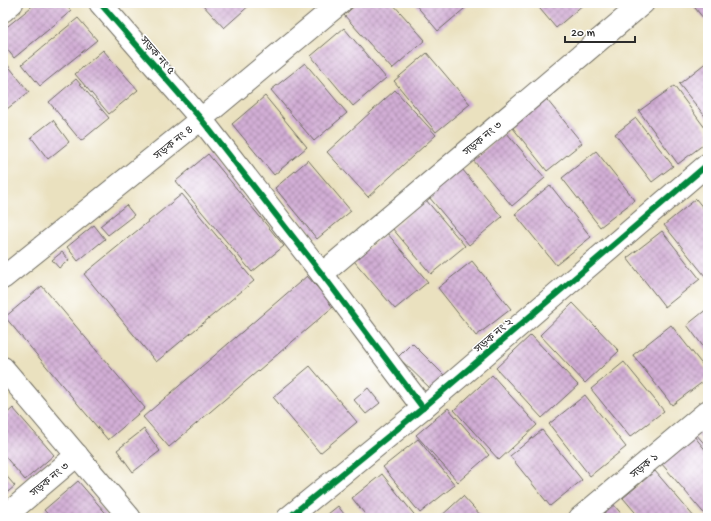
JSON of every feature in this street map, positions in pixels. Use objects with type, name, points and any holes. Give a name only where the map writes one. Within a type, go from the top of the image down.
[{"type":"street","points":[[3,10],[12,3]]},
{"type":"street","name":"সড়ক নং ৫","points":[[100,3],[201,120],[322,274],[423,408]]},
{"type":"street","name":"সড়ক নং ৪","points":[[3,278],[201,120],[340,3]]},
{"type":"street","name":"সড়ক নং ৩","points":[[322,274],[643,3]]},
{"type":"street","name":"সড়ক নং ২","points":[[288,518],[423,408],[708,164]]},
{"type":"street","points":[[3,368],[130,518]]},
{"type":"street","name":"সড়ক ১","points":[[580,518],[708,411]]},
{"type":"street","name":"সড়ক নং ৩","points":[[3,518],[77,456]]},
{"type":"building","points":[[36,3],[64,3],[71,11],[14,58],[3,44],[3,30]]},
{"type":"building","points":[[201,3],[252,3],[224,28]]},
{"type":"building","points":[[358,3],[392,3],[425,40],[392,69],[344,15]]},
{"type":"building","points":[[414,3],[471,3],[438,31]]},
{"type":"building","points":[[535,3],[585,3],[556,28]]},
{"type":"building","points":[[691,3],[708,3],[708,24]]},
{"type":"building","points":[[78,18],[97,40],[40,86],[22,64]]},
{"type":"building","points":[[344,28],[386,78],[353,106],[311,56]]},
{"type":"building","points":[[103,50],[138,90],[109,114],[75,74]]},
{"type":"building","points":[[427,53],[470,104],[436,132],[394,81]]},
{"type":"building","points":[[3,59],[29,92],[3,112]]},
{"type":"building","points":[[708,61],[708,120],[679,84]]},
{"type":"building","points":[[305,63],[347,113],[314,141],[271,90]]},
{"type":"building","points":[[76,79],[109,118],[81,141],[49,102]]},
{"type":"building","points":[[674,86],[708,132],[708,141],[678,164],[639,111]]},
{"type":"building","points":[[395,90],[436,135],[368,197],[327,152]]},
{"type":"building","points":[[543,95],[582,143],[547,171],[509,123]]},
{"type":"building","points":[[265,96],[307,147],[274,175],[232,124]]},
{"type":"building","points":[[636,118],[673,166],[652,182],[615,134]]},
{"type":"building","points":[[53,120],[69,142],[48,159],[31,137]]},
{"type":"building","points":[[506,132],[545,178],[512,206],[473,160]]},
{"type":"building","points":[[596,151],[635,200],[600,227],[562,178]]},
{"type":"building","points":[[208,154],[284,246],[252,272],[176,181]]},
{"type":"building","points":[[308,160],[351,211],[317,239],[275,188]]},
{"type":"building","points":[[457,163],[502,217],[469,245],[424,191]]},
{"type":"building","points":[[550,185],[591,237],[556,265],[515,214]]},
{"type":"building","points":[[182,194],[254,281],[156,362],[84,274]]},
{"type":"building","points":[[696,199],[708,214],[708,274],[705,276],[664,225]]},
{"type":"building","points":[[426,200],[465,246],[431,274],[392,228]]},
{"type":"building","points":[[126,205],[134,215],[108,235],[100,226]]},
{"type":"building","points":[[94,225],[105,239],[78,261],[67,247]]},
{"type":"building","points":[[662,231],[700,279],[665,307],[627,258]]},
{"type":"building","points":[[387,233],[428,282],[395,309],[354,261]]},
{"type":"building","points":[[62,252],[69,260],[59,268],[52,260]]},
{"type":"building","points":[[472,261],[511,309],[476,336],[438,288]]},
{"type":"building","points":[[307,276],[334,306],[169,447],[143,417]]},
{"type":"building","points":[[42,286],[145,408],[108,440],[5,317]]},
{"type":"building","points":[[573,303],[619,351],[585,383],[540,335]]},
{"type":"building","points":[[708,308],[708,353],[687,325]]},
{"type":"building","points":[[671,325],[708,372],[708,378],[672,405],[633,355]]},
{"type":"building","points":[[531,335],[578,385],[542,418],[496,368]]},
{"type":"building","points":[[412,343],[447,378],[433,391],[398,357]]},
{"type":"building","points":[[624,362],[664,411],[630,437],[591,389]]},
{"type":"building","points":[[310,366],[357,422],[320,453],[273,397]]},
{"type":"building","points":[[492,375],[537,425],[499,460],[454,410]]},
{"type":"building","points":[[368,388],[380,403],[366,414],[354,400]]},
{"type":"building","points":[[585,395],[626,447],[590,476],[549,424]]},
{"type":"building","points":[[13,408],[54,455],[25,480],[3,454],[3,417]]},
{"type":"building","points":[[448,408],[489,455],[458,482],[416,435]]},
{"type":"building","points":[[708,422],[708,448],[695,433]]},
{"type":"building","points":[[144,429],[160,451],[133,472],[117,450]]},
{"type":"building","points":[[542,430],[582,480],[550,506],[510,456]]},
{"type":"building","points":[[694,436],[708,453],[708,518],[661,463]]},
{"type":"building","points":[[418,439],[455,485],[420,513],[383,467]]},
{"type":"building","points":[[655,471],[695,518],[640,518],[623,498]]},
{"type":"building","points":[[3,472],[15,486],[3,496]]},
{"type":"building","points":[[382,474],[417,518],[368,518],[352,498]]},
{"type":"building","points":[[78,481],[110,518],[51,518],[44,510]]},
{"type":"building","points":[[463,496],[483,518],[439,518]]},
{"type":"building","points":[[613,504],[625,518],[596,518]]},
{"type":"building","points":[[338,506],[347,518],[323,518]]},
{"type":"cycle path","points":[[100,3],[201,119],[322,274],[423,408]]},
{"type":"cycle path","points":[[288,518],[423,408],[708,164]]}]
